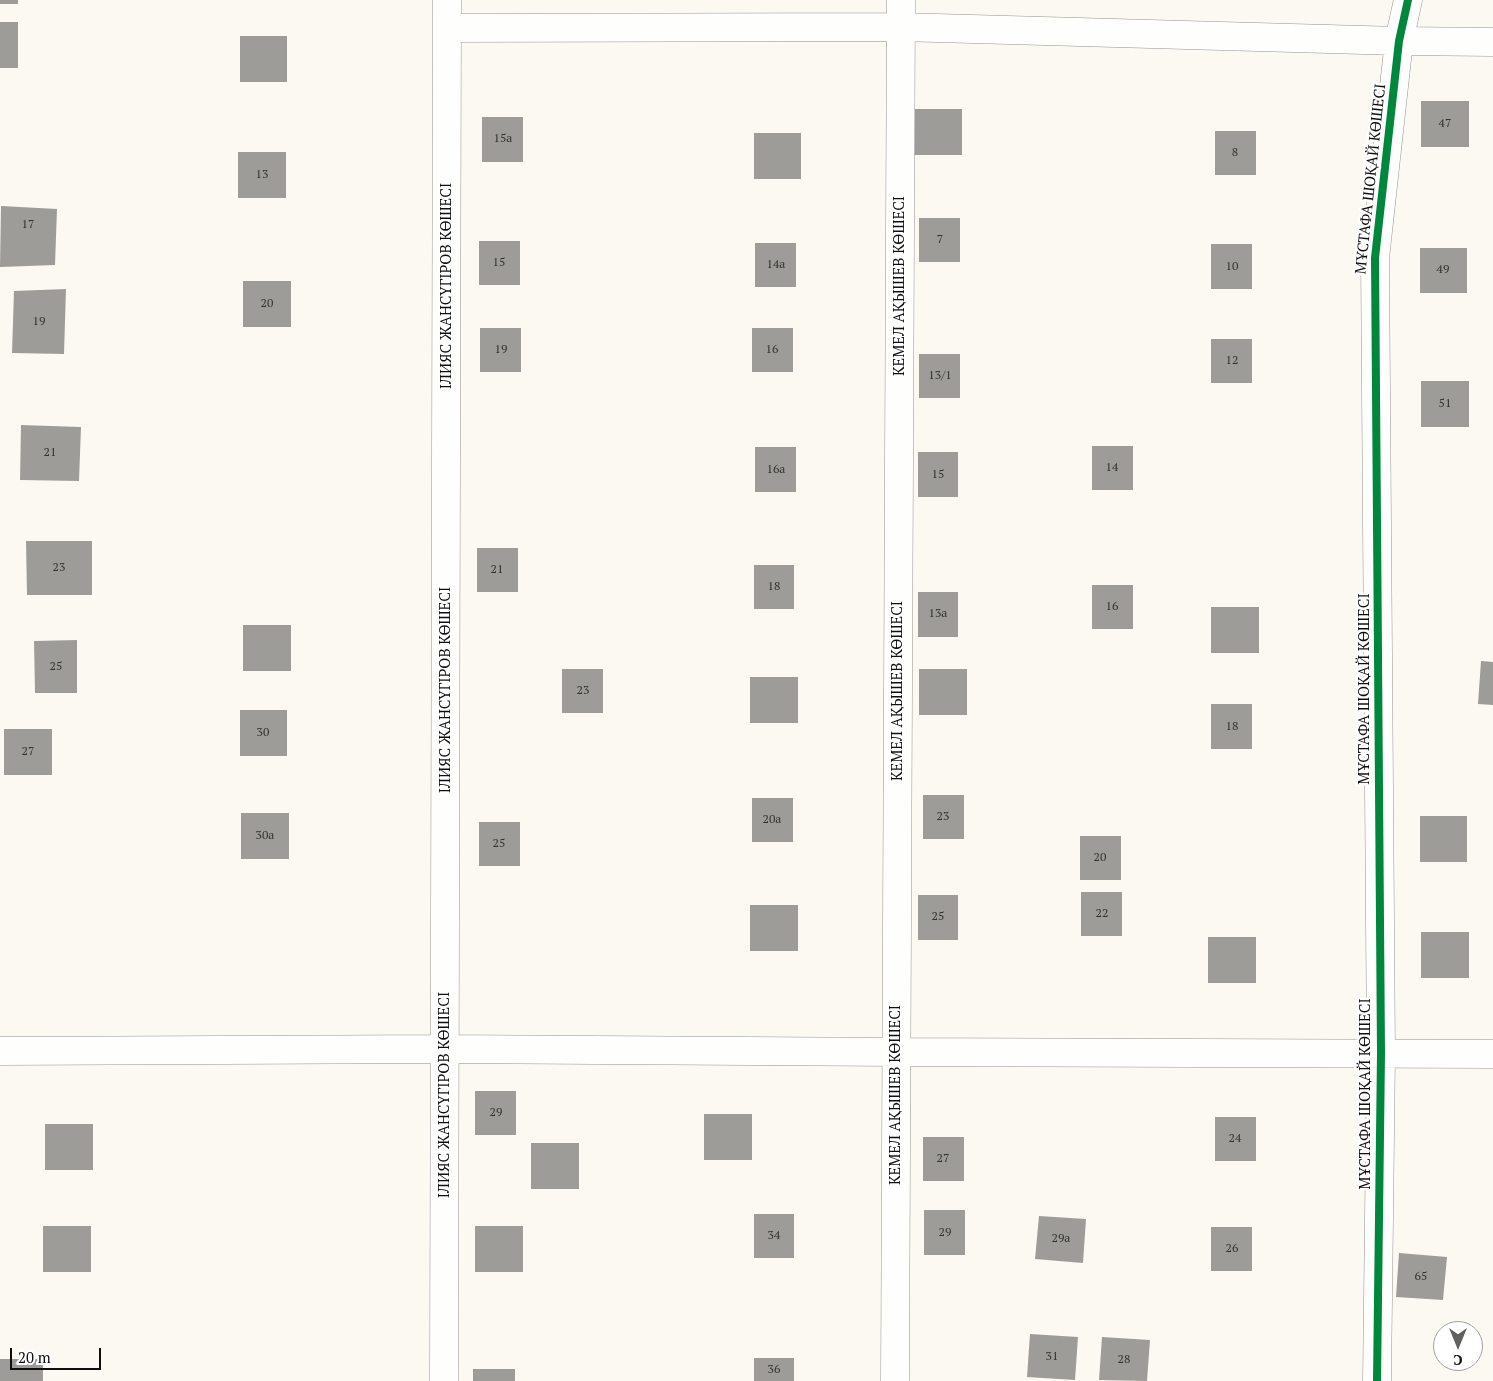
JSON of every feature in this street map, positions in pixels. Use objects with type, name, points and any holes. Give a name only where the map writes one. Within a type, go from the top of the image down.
[{"type":"street","name":"ІЛИЯС ЖАНСҮГІРОВ КӨШЕСІ","points":[[444,1381],[447,0]]},
{"type":"street","name":"КЕМЕЛ АҚЫШЕВ КӨШЕСІ","points":[[895,1381],[901,0]]},
{"type":"street","name":"МҰСТАФА ШОҚАЙ КӨШЕСІ","points":[[1376,1381],[1381,1053],[1375,258],[1399,41],[1408,0]]},
{"type":"street","points":[[447,28],[901,27],[1493,42]]},
{"type":"street","points":[[0,1051],[445,1049],[1493,1054]]},
{"type":"building","points":[[0,0],[18,0],[18,4],[0,4]]},
{"type":"building","points":[[0,22],[18,22],[18,68],[0,68]]},
{"type":"building","points":[[240,36],[287,36],[287,82],[240,82]]},
{"type":"building","points":[[1421,101],[1469,101],[1469,147],[1421,147]]},
{"type":"building","points":[[914,109],[962,109],[962,155],[914,155]]},
{"type":"building","points":[[482,117],[523,117],[523,162],[482,162]]},
{"type":"building","points":[[1215,131],[1256,131],[1256,175],[1215,175]]},
{"type":"building","points":[[754,133],[801,133],[801,179],[754,179]]},
{"type":"building","points":[[238,152],[286,152],[286,198],[238,198]]},
{"type":"building","points":[[1,206],[57,209],[55,265],[0,267]]},
{"type":"building","points":[[919,218],[960,218],[960,262],[919,262]]},
{"type":"building","points":[[479,241],[520,241],[520,285],[479,285]]},
{"type":"building","points":[[755,243],[796,243],[796,287],[755,287]]},
{"type":"building","points":[[1211,244],[1252,244],[1252,289],[1211,289]]},
{"type":"building","points":[[1420,248],[1467,248],[1467,293],[1420,293]]},
{"type":"building","points":[[243,281],[291,281],[291,327],[243,327]]},
{"type":"building","points":[[66,289],[64,354],[12,353],[14,291]]},
{"type":"building","points":[[480,328],[521,328],[521,372],[480,372]]},
{"type":"building","points":[[752,328],[793,328],[793,372],[752,372]]},
{"type":"building","points":[[1211,339],[1252,339],[1252,383],[1211,383]]},
{"type":"building","points":[[919,354],[960,354],[960,398],[919,398]]},
{"type":"building","points":[[1421,381],[1469,381],[1469,427],[1421,427]]},
{"type":"building","points":[[21,425],[81,427],[79,481],[20,480]]},
{"type":"building","points":[[1092,446],[1133,446],[1133,490],[1092,490]]},
{"type":"building","points":[[755,447],[796,447],[796,492],[755,492]]},
{"type":"building","points":[[918,452],[958,452],[958,497],[918,497]]},
{"type":"building","points":[[26,541],[92,541],[92,595],[27,595]]},
{"type":"building","points":[[477,548],[518,548],[518,592],[477,592]]},
{"type":"building","points":[[754,565],[794,565],[794,609],[754,609]]},
{"type":"building","points":[[1092,585],[1133,585],[1133,629],[1092,629]]},
{"type":"building","points":[[918,592],[958,592],[958,637],[918,637]]},
{"type":"building","points":[[1211,607],[1259,607],[1259,653],[1211,653]]},
{"type":"building","points":[[243,625],[291,625],[291,671],[243,671]]},
{"type":"building","points":[[77,640],[77,693],[35,693],[34,641]]},
{"type":"building","points":[[1481,661],[1493,662],[1493,705],[1478,704]]},
{"type":"building","points":[[562,669],[603,669],[603,713],[562,713]]},
{"type":"building","points":[[919,669],[967,669],[967,715],[919,715]]},
{"type":"building","points":[[750,677],[798,677],[798,723],[750,723]]},
{"type":"building","points":[[1211,704],[1252,704],[1252,749],[1211,749]]},
{"type":"building","points":[[240,710],[287,710],[287,756],[240,756]]},
{"type":"building","points":[[4,729],[52,729],[52,775],[4,775]]},
{"type":"building","points":[[923,795],[964,795],[964,839],[923,839]]},
{"type":"building","points":[[752,798],[793,798],[793,842],[752,842]]},
{"type":"building","points":[[241,813],[289,813],[289,859],[241,859]]},
{"type":"building","points":[[1420,816],[1467,816],[1467,862],[1420,862]]},
{"type":"building","points":[[479,822],[520,822],[520,866],[479,866]]},
{"type":"building","points":[[1080,836],[1121,836],[1121,880],[1080,880]]},
{"type":"building","points":[[1081,892],[1122,892],[1122,936],[1081,936]]},
{"type":"building","points":[[918,895],[958,895],[958,940],[918,940]]},
{"type":"building","points":[[750,905],[798,905],[798,951],[750,951]]},
{"type":"building","points":[[1421,932],[1469,932],[1469,978],[1421,978]]},
{"type":"building","points":[[1208,937],[1256,937],[1256,983],[1208,983]]},
{"type":"building","points":[[475,1091],[516,1091],[516,1135],[475,1135]]},
{"type":"building","points":[[704,1114],[752,1114],[752,1160],[704,1160]]},
{"type":"building","points":[[1215,1117],[1256,1117],[1256,1161],[1215,1161]]},
{"type":"building","points":[[45,1124],[93,1124],[93,1170],[45,1170]]},
{"type":"building","points":[[923,1137],[964,1137],[964,1181],[923,1181]]},
{"type":"building","points":[[531,1143],[579,1143],[579,1189],[531,1189]]},
{"type":"building","points":[[924,1210],[965,1210],[965,1255],[924,1255]]},
{"type":"building","points":[[754,1214],[794,1214],[794,1258],[754,1258]]},
{"type":"building","points":[[1039,1216],[1086,1219],[1083,1263],[1035,1259]]},
{"type":"building","points":[[43,1226],[91,1226],[91,1272],[43,1272]]},
{"type":"building","points":[[475,1226],[523,1226],[523,1272],[475,1272]]},
{"type":"building","points":[[1211,1227],[1252,1227],[1252,1271],[1211,1271]]},
{"type":"building","points":[[1399,1253],[1447,1257],[1443,1300],[1396,1297]]},
{"type":"building","points":[[1030,1334],[1078,1337],[1075,1380],[1027,1377]]},
{"type":"building","points":[[1102,1337],[1150,1340],[1147,1381],[1099,1380]]},
{"type":"building","points":[[754,1358],[794,1358],[794,1381],[754,1381]]},
{"type":"building","points":[[0,1359],[43,1359],[43,1381],[0,1381]]},
{"type":"building","points":[[473,1369],[515,1369],[515,1381],[473,1381]]},
{"type":"cycle path","points":[[1377,1381],[1381,1053],[1375,258],[1399,41],[1408,0]]}]
